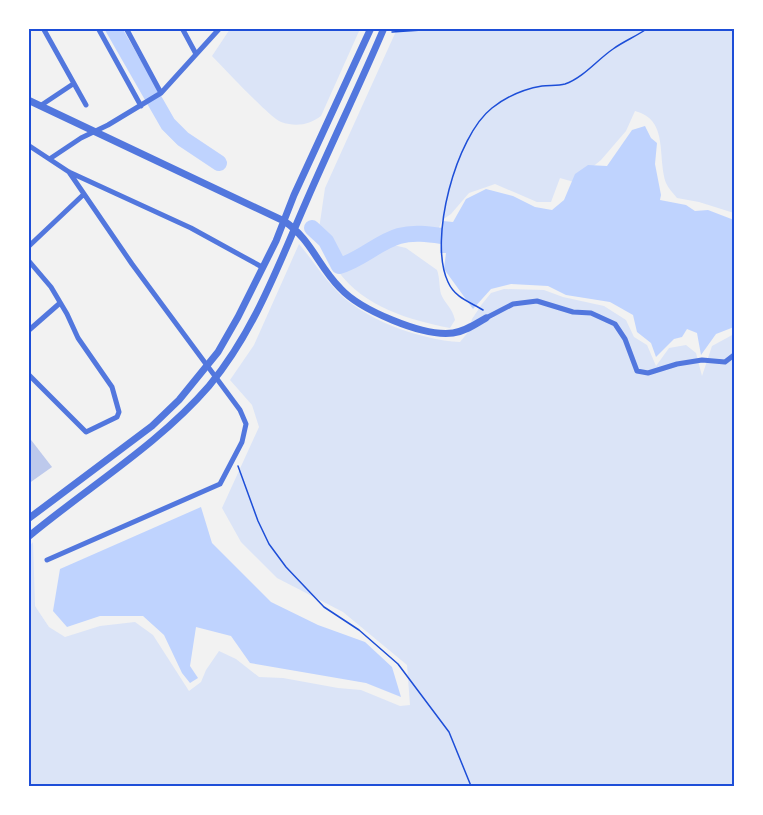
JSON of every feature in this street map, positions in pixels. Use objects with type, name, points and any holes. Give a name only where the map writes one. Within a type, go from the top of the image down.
[{"type":"street","points":[[43,28],[86,105]]},
{"type":"street","points":[[98,28],[141,106]]},
{"type":"street","points":[[126,28],[161,93]]},
{"type":"street","points":[[182,28],[196,54]]},
{"type":"street","points":[[51,158],[81,138],[161,93],[220,28]]},
{"type":"street","points":[[28,519],[152,426],[179,400],[218,352],[238,317],[284,221],[371,28]]},
{"type":"street","points":[[28,537],[186,410],[209,385],[241,341],[296,229],[306,201],[384,28]]},
{"type":"street","points":[[40,106],[73,84]]},
{"type":"street","points":[[28,100],[284,221],[306,240],[339,288],[363,307],[400,322],[432,332],[452,333],[467,329],[513,304],[537,301],[573,312],[591,312],[615,324],[625,339],[637,371],[648,373],[677,364],[702,360],[725,362],[735,355]]},
{"type":"street","points":[[28,145],[69,172],[191,228],[262,267]]},
{"type":"street","points":[[47,560],[220,484],[242,442],[246,424],[240,410],[132,264],[69,172]]},
{"type":"street","points":[[28,247],[84,194]]},
{"type":"street","points":[[28,260],[60,303],[78,338],[112,387],[119,412],[117,417],[86,432],[28,374]]},
{"type":"street","points":[[28,331],[60,303]]},
{"type":"path","points":[[392,32],[430,28]]},
{"type":"path","points":[[486,318],[482,310],[462,300],[448,283],[441,254],[441,226],[461,152],[473,129],[492,108],[518,92],[565,83],[585,73],[614,48],[648,28]]},
{"type":"path","points":[[235,457],[248,499],[269,544],[286,567],[324,607],[359,630],[398,664],[449,732],[471,786]]},
{"type":"shaded area","points":[[230,29],[360,29],[321,116],[297,125],[276,119],[212,56]]},
{"type":"shaded area","points":[[397,29],[734,29],[734,213],[677,198],[666,183],[657,130],[653,122],[635,111],[626,131],[601,160],[574,182],[560,178],[551,202],[537,202],[495,184],[469,193],[451,214],[442,220],[437,233],[410,231],[398,233],[374,242],[340,261],[319,229],[325,188]]},
{"type":"shaded area","points":[[299,244],[329,283],[359,309],[392,326],[427,337],[460,342],[469,331],[472,319],[491,293],[504,289],[544,290],[563,297],[604,306],[626,320],[634,337],[647,345],[656,366],[669,348],[686,345],[696,353],[702,376],[712,346],[734,334],[734,786],[29,786],[28,548],[33,542],[35,606],[49,627],[65,637],[100,626],[135,622],[153,635],[189,691],[201,682],[219,651],[236,659],[259,677],[283,678],[361,690],[400,706],[410,705],[407,665],[343,612],[277,578],[241,542],[222,508],[259,427],[252,405],[230,380],[254,345]]},
{"type":"shaded area","points":[[389,244],[406,248],[437,270],[441,294],[455,320],[450,328],[403,316],[374,303],[361,294],[338,271]]},
{"type":"water","points":[[645,126],[651,138],[657,143],[655,164],[660,200],[686,205],[695,211],[708,210],[734,220],[734,327],[716,334],[701,355],[697,333],[687,329],[682,337],[674,339],[656,357],[651,343],[637,332],[633,315],[610,302],[566,295],[548,286],[511,284],[491,289],[473,309],[444,269],[446,253],[440,253],[443,221],[453,222],[466,199],[486,189],[513,196],[535,207],[552,210],[564,200],[575,174],[588,165],[607,166],[632,130]]},
{"type":"water","points":[[201,507],[212,543],[271,602],[318,625],[365,642],[392,667],[401,697],[366,683],[250,663],[231,636],[196,627],[190,666],[198,678],[190,683],[182,673],[164,635],[143,616],[100,616],[67,627],[53,611],[60,569]]},
{"type":"building","points":[[28,436],[52,467],[28,484]]},
{"type":"waterway","points":[[113,28],[168,124],[183,139],[219,163]]},
{"type":"waterway","points":[[312,228],[326,241],[339,266],[399,236],[415,234],[442,236]]}]
